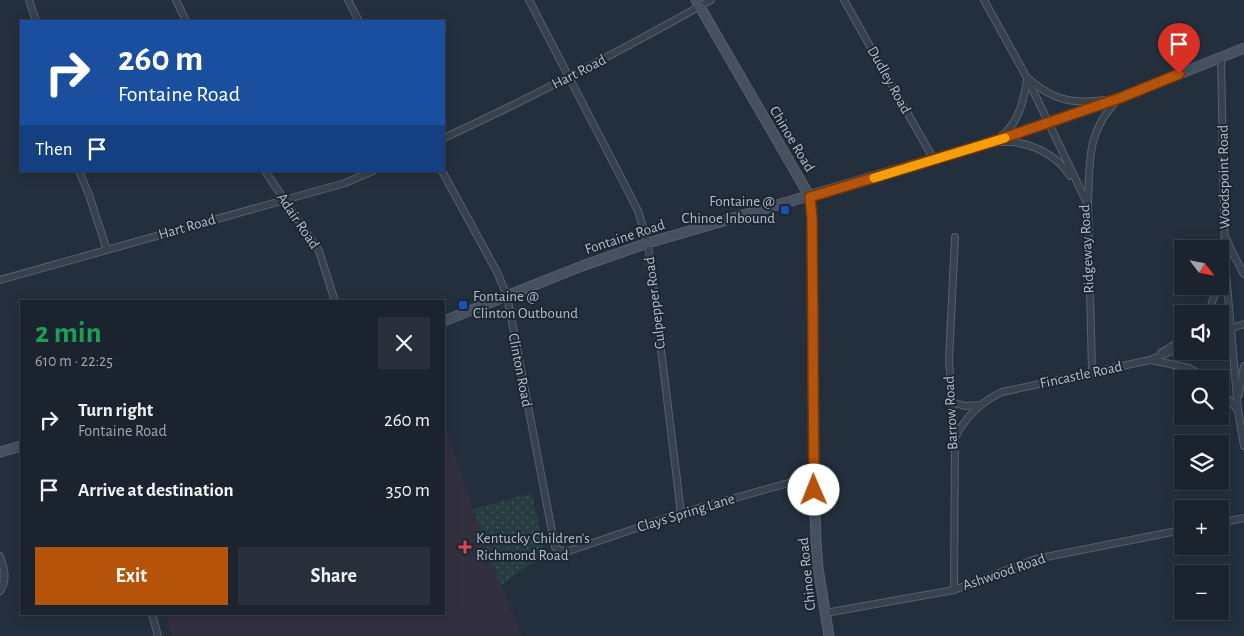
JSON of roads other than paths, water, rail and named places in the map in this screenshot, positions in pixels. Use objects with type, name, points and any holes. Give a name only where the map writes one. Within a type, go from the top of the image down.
[{"type":"street","points":[[29,0],[36,20]]},
{"type":"street","points":[[176,0],[186,20]]},
{"type":"street","points":[[348,0],[358,20]]},
{"type":"street","name":"Culpepper Road","points":[[529,0],[638,211],[648,243],[681,513]]},
{"type":"street","name":"Hart Road","points":[[445,138],[520,102],[640,40],[698,3],[711,0]]},
{"type":"street","name":"Dudley Road","points":[[844,0],[934,160]]},
{"type":"street","name":"Ridgeway Road","points":[[984,0],[1027,78],[1088,205],[1092,372]]},
{"type":"street","name":"Chinoe Road","points":[[698,3],[810,197],[812,219],[814,476],[818,568],[829,636]]},
{"type":"street","name":"Fontaine Road","points":[[445,321],[582,266],[648,243],[810,197],[992,142],[1120,98],[1244,48]]},
{"type":"street","name":"Woodspoint Road","points":[[1221,57],[1225,260],[1238,410],[1244,446]]},
{"type":"street","points":[[992,142],[1005,133],[1016,118],[1023,100],[1027,78],[1062,100],[1085,102],[1120,98]]},
{"type":"street","points":[[1088,205],[1090,152],[1095,134],[1106,113],[1120,98]]},
{"type":"street","points":[[992,142],[1008,141],[1018,143],[1048,154],[1065,168],[1088,205]]},
{"type":"street","points":[[79,172],[107,250]]},
{"type":"street","name":"Adair Road","points":[[265,172],[319,251],[335,300]]},
{"type":"street","name":"Hart Road","points":[[0,280],[346,183],[371,172]]},
{"type":"street","name":"Clinton Road","points":[[443,172],[497,272],[506,296],[555,547],[559,550]]},
{"type":"street","points":[[1224,240],[1225,233]]},
{"type":"street","points":[[1225,233],[1231,250],[1244,274]]},
{"type":"street","name":"Barrow Road","points":[[954,590],[955,440],[948,360],[956,237]]},
{"type":"street","points":[[1230,328],[1244,324]]},
{"type":"street","points":[[1150,360],[1174,345]]},
{"type":"street","name":"Fincastle Road","points":[[955,440],[972,412],[992,397],[1012,389],[1150,360],[1174,350]]},
{"type":"street","points":[[1150,360],[1192,370]]},
{"type":"street","points":[[1238,410],[1244,366]]},
{"type":"street","points":[[1229,400],[1238,410]]},
{"type":"street","points":[[952,402],[965,406],[981,405]]},
{"type":"street","points":[[0,452],[20,446]]},
{"type":"street","name":"Clays Spring Lane","points":[[559,550],[564,552],[575,549],[681,513],[814,476]]},
{"type":"street","points":[[1229,521],[1244,518]]},
{"type":"street","name":"Ashwood Road","points":[[824,613],[954,590],[1036,559],[1174,532]]},
{"type":"street","points":[[0,556],[5,576],[0,591]]},
{"type":"street","points":[[152,615],[158,636]]},
{"type":"place","name":"Fontaine @ Chinoe Inbound","points":[[785,210]]},
{"type":"place","name":"Fontaine @ Clinton Outbound","points":[[463,305]]},
{"type":"place","name":"Kentucky Children's Richmond Road","points":[[465,547]]}]
